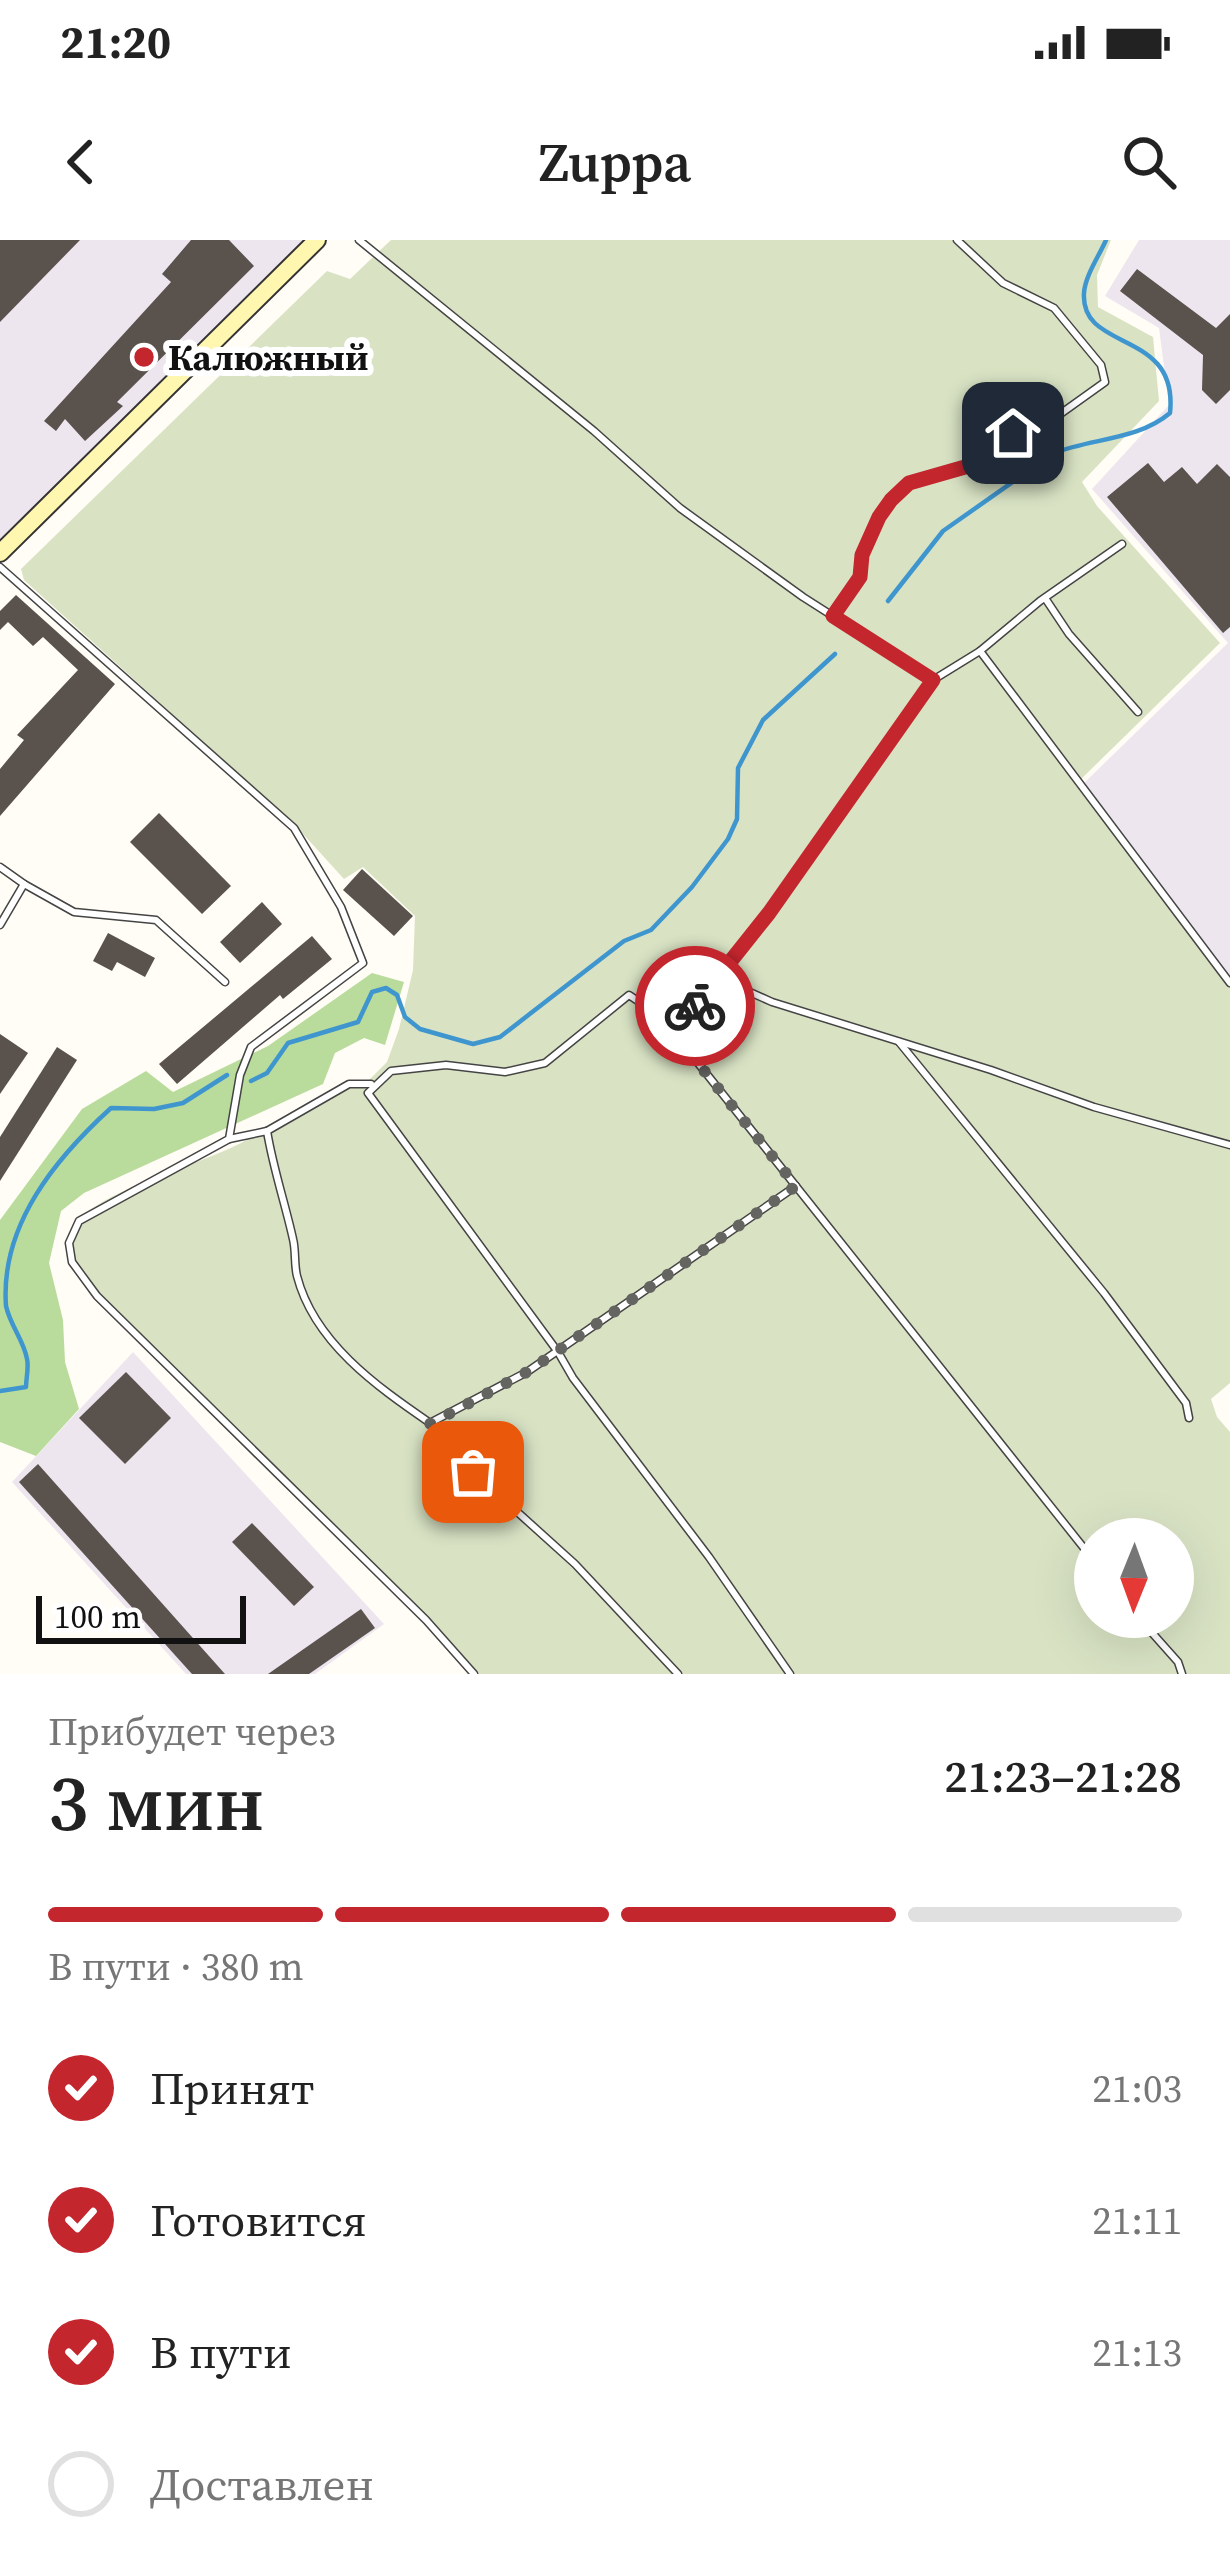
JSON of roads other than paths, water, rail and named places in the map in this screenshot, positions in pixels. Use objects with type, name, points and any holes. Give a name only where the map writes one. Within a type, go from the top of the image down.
[{"type":"main road","points":[[0,554],[317,240]]},
{"type":"lane","points":[[358,240],[594,431],[680,508],[933,680]]},
{"type":"lane","points":[[833,616],[860,577],[862,555],[879,517],[909,483],[965,467],[1013,433],[1048,422],[1105,382],[1101,365],[1054,308],[1003,283],[958,240]]},
{"type":"lane","points":[[678,1028],[769,913],[933,680],[980,651],[1122,544]]},
{"type":"lane","points":[[0,568],[294,828],[341,907],[363,963],[250,1047],[229,1139]]},
{"type":"lane","points":[[1045,598],[1069,634],[1138,712]]},
{"type":"lane","points":[[980,651],[1230,983]]},
{"type":"lane","points":[[0,867],[74,912],[156,920],[225,982]]},
{"type":"lane","points":[[0,925],[24,884]]},
{"type":"lane","points":[[721,971],[743,989],[772,1002],[1094,1107],[1230,1145]]},
{"type":"lane","points":[[790,1674],[381,1113],[368,1093],[391,1071],[446,1065],[505,1072],[545,1063],[629,995],[678,1028],[686,1048],[1074,1536]]},
{"type":"lane","points":[[898,1042],[1104,1292],[1186,1403],[1189,1418]]},
{"type":"lane","points":[[373,1084],[349,1084],[267,1131],[229,1139],[164,1178],[93,1210],[79,1221],[69,1243],[73,1262],[97,1296],[426,1620],[474,1674]]},
{"type":"lane","points":[[267,1131],[295,1245],[295,1270],[308,1307],[332,1342],[430,1424],[473,1472],[575,1564],[678,1674]]},
{"type":"lane","points":[[430,1424],[558,1352],[796,1186]]},
{"type":"lane","points":[[1157,1638],[1178,1662],[1182,1674]]},
{"type":"waterway","points":[[888,601],[943,531],[1054,453],[1130,434],[1170,413],[1169,386],[1160,367],[1146,353],[1097,325],[1087,312],[1085,286],[1106,240]]},
{"type":"waterway","points":[[251,1081],[267,1073],[288,1043],[358,1022],[372,992],[386,988],[397,995],[405,1017],[420,1029],[473,1044],[500,1037],[624,941],[651,930],[728,839],[737,819],[738,768],[763,720],[835,654]]},
{"type":"waterway","points":[[0,1391],[26,1387],[27,1359],[6,1306],[7,1276],[22,1221],[52,1171],[111,1108],[154,1109],[183,1103],[227,1075]]},
{"type":"place","name":"Калюжный","points":[[144,357]]}]
